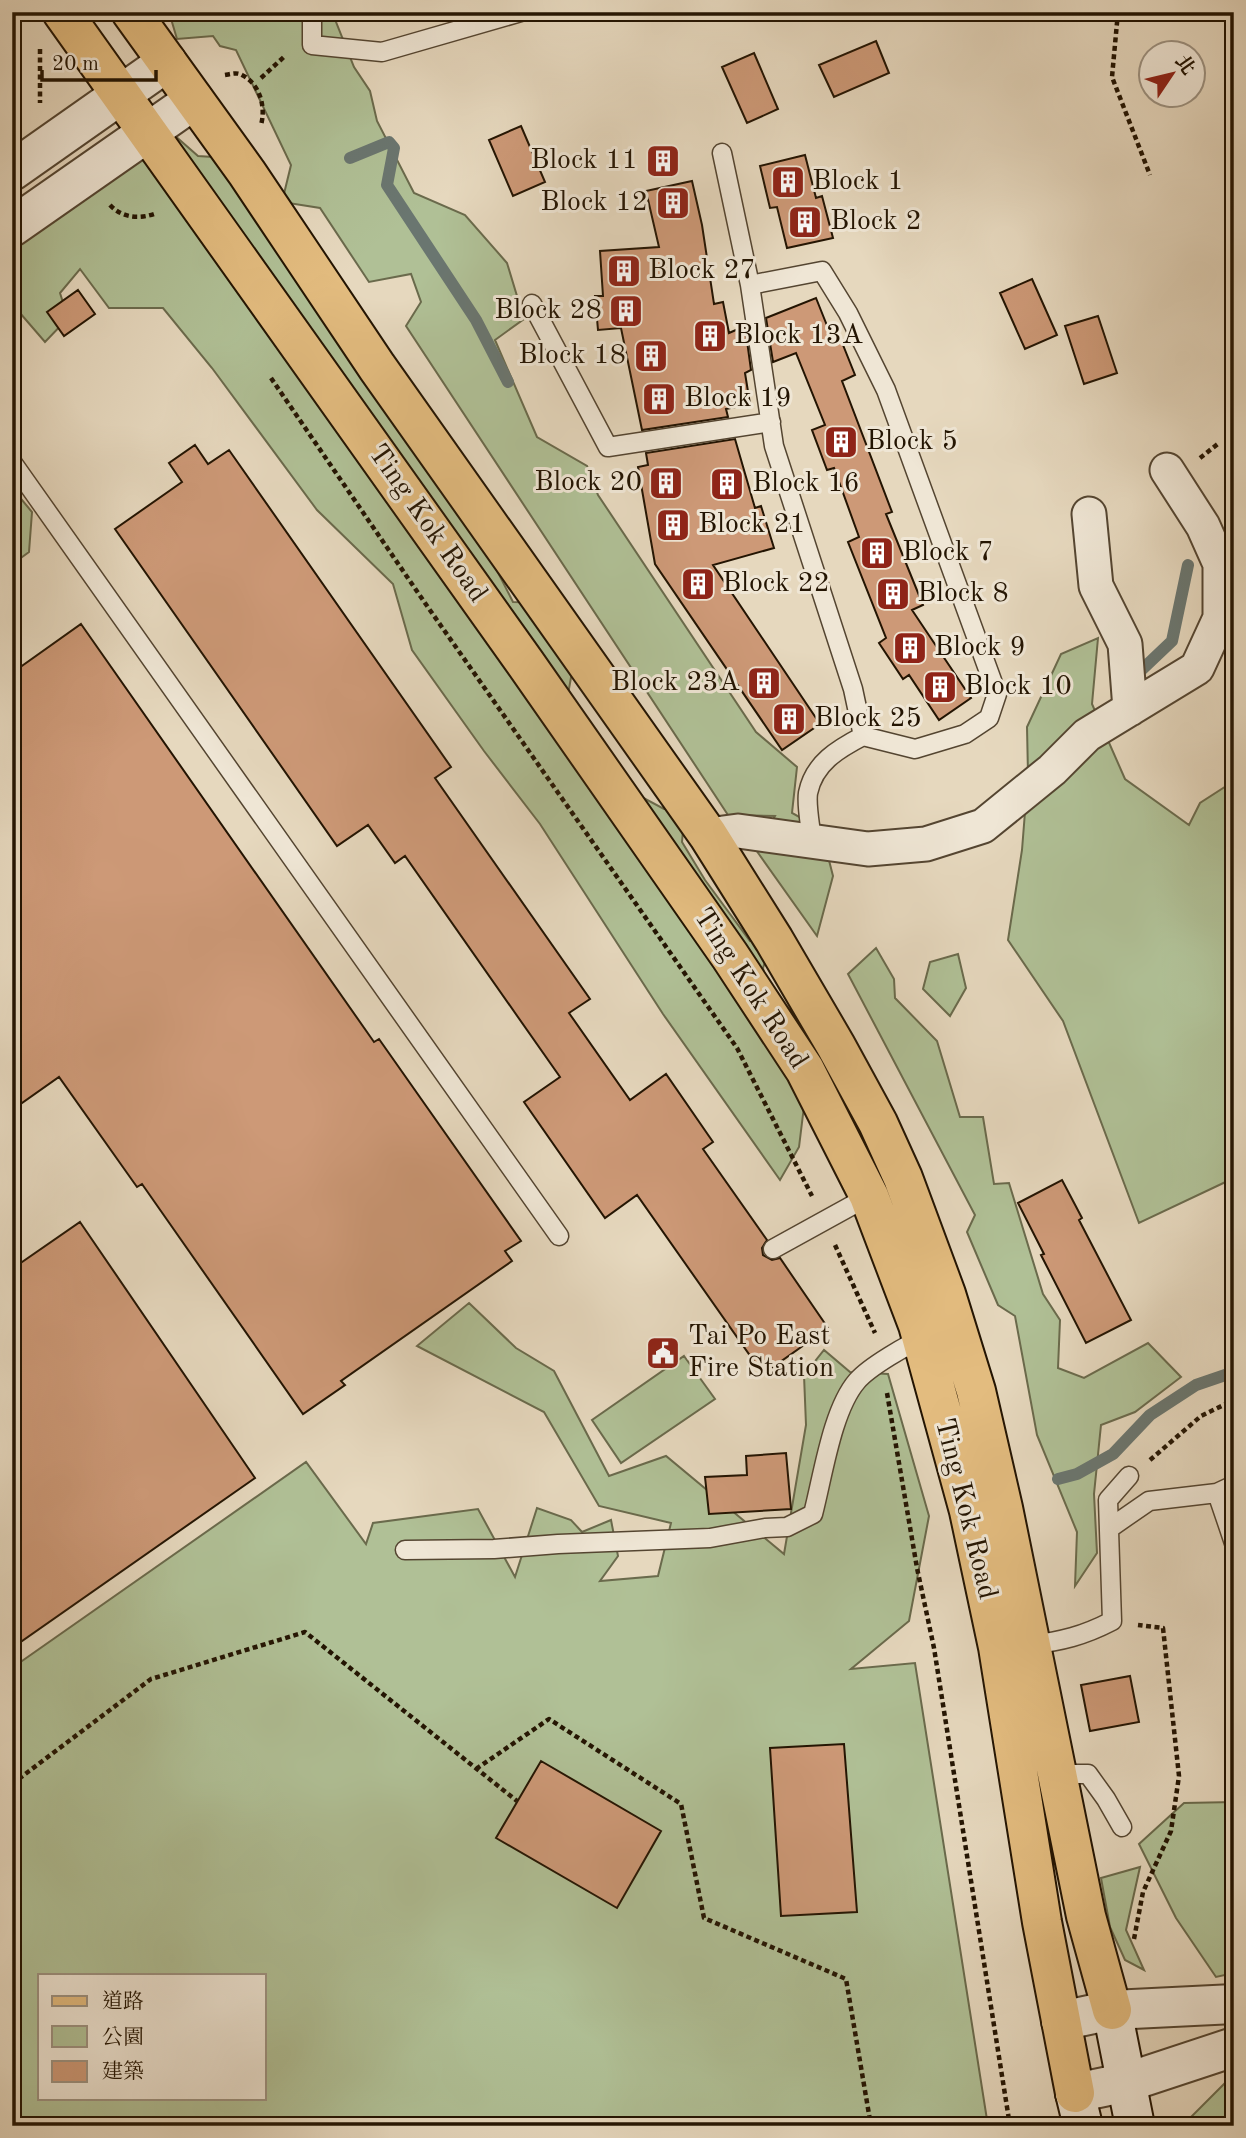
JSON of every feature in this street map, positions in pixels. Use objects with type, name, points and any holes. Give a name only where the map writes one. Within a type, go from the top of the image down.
[{"type":"main road","name":"Ting Kok Road","points":[[131,12],[167,62],[207,87],[247,173],[377,367],[708,835],[836,1046],[903,1178],[946,1294],[938,1332],[969,1511],[998,1647],[1042,1922],[1079,2109]]},
{"type":"main road","name":"Ting Kok Road","points":[[51,24],[120,95],[511,641],[730,956],[805,1070],[869,1196],[913,1311],[938,1332],[976,1391],[1001,1497],[1086,1916],[1112,2010]]},
{"type":"street","points":[[12,171],[167,62]]},
{"type":"street","points":[[12,228],[147,133],[207,87]]},
{"type":"street","points":[[708,835],[738,831],[868,849],[926,844],[983,826],[1052,770],[1087,735],[1197,668],[1220,618],[1227,557],[1203,526],[1167,470]]},
{"type":"street","points":[[1088,514],[1096,586],[1125,644],[1130,709]]},
{"type":"street","points":[[1061,2021],[1112,2010],[1234,2004]]},
{"type":"street","name":"Ting Kok Road","points":[[1112,2010],[1135,2126]]},
{"type":"street","points":[[1079,2109],[1128,2082],[1234,2047]]},
{"type":"lane","points":[[312,12],[312,45],[382,52],[521,12]]},
{"type":"lane","points":[[722,153],[750,285],[774,446],[853,690],[863,736]]},
{"type":"lane","points":[[750,285],[822,271],[848,313],[886,390],[997,694],[989,718],[965,734],[915,749],[863,736],[839,749],[820,766],[808,794],[812,842]]},
{"type":"lane","points":[[532,304],[608,447],[771,422]]},
{"type":"lane","points":[[12,462],[559,1236]]},
{"type":"lane","points":[[773,1249],[903,1178]]},
{"type":"lane","points":[[405,1550],[494,1549],[710,1538],[765,1528],[787,1527],[813,1514],[839,1409],[858,1380],[881,1363],[938,1332]]},
{"type":"lane","points":[[1030,1645],[1064,1641],[1112,1621],[1108,1500],[1129,1476]]},
{"type":"lane","points":[[1110,1528],[1150,1501],[1226,1489],[1234,1543]]},
{"type":"lane","points":[[1056,1773],[1088,1774],[1122,1827]]},
{"type":"path","points":[[1118,12],[1112,77],[1150,175]]},
{"type":"path","points":[[40,106],[51,24]]},
{"type":"path","points":[[207,87],[242,75],[253,84],[264,109],[258,134]]},
{"type":"path","points":[[105,199],[115,211],[139,218],[156,214],[162,222]]},
{"type":"path","points":[[270,377],[737,1048],[823,1220],[876,1337],[917,1569],[934,1648],[1010,2126]]},
{"type":"path","points":[[1129,1476],[1201,1416],[1234,1400]]},
{"type":"path","points":[[1112,1621],[1163,1628],[1179,1776],[1171,1831],[1143,1892],[1133,1943]]},
{"type":"path","points":[[12,1784],[151,1679],[305,1632],[517,1801]]},
{"type":"path","points":[[476,1769],[549,1719],[681,1804],[704,1918],[846,1979],[872,2126]]},
{"type":"green space","points":[[169,12],[332,12],[354,67],[370,91],[377,121],[414,193],[465,215],[507,263],[524,319],[495,340],[537,437],[587,466],[598,495],[756,732],[797,767],[792,813],[821,829],[833,876],[817,936],[756,850],[775,816],[728,815],[406,326],[421,302],[411,274],[369,282],[320,208],[282,202],[291,165],[236,50],[220,46],[213,36],[177,39]]},
{"type":"green space","points":[[165,127],[198,156],[244,159],[487,551],[513,602],[553,603],[572,672],[565,711],[595,772],[664,809],[685,808],[682,842],[705,880],[750,941],[775,933],[763,968],[776,1030],[806,1090],[799,1147],[780,1180],[663,1014],[540,824],[412,650],[393,584],[317,510],[212,368],[163,308],[109,308],[80,269],[60,293],[68,318],[45,342],[20,313],[12,320],[12,221]]},
{"type":"green space","points":[[12,488],[32,512],[29,552],[14,563],[12,561]]},
{"type":"green space","points":[[1098,638],[1092,704],[1125,779],[1189,825],[1200,803],[1234,781],[1234,1178],[1139,1223],[1063,1021],[1008,940],[1022,850],[1028,774],[1027,727],[1061,654]]},
{"type":"green space","points":[[876,948],[894,979],[895,998],[937,1041],[960,1117],[983,1117],[994,1184],[1009,1183],[1043,1294],[1060,1320],[1058,1368],[1084,1378],[1148,1343],[1181,1377],[1135,1412],[1101,1425],[1094,1494],[1097,1553],[1075,1586],[1077,1532],[1037,1435],[1015,1316],[998,1305],[967,1232],[975,1215],[848,974]]},
{"type":"green space","points":[[958,954],[966,988],[950,1016],[923,989],[930,962]]},
{"type":"green space","points":[[469,1303],[516,1348],[554,1371],[609,1476],[666,1456],[784,1554],[806,1425],[804,1375],[824,1350],[850,1372],[888,1374],[929,1516],[909,1621],[851,1669],[915,1663],[988,2126],[12,2126],[12,1668],[306,1462],[366,1544],[373,1523],[478,1509],[515,1577],[537,1508],[571,1520],[582,1532],[611,1520],[618,1556],[600,1581],[658,1576],[671,1523],[599,1506],[544,1412],[417,1346]]},
{"type":"green space","points":[[684,1356],[715,1399],[621,1463],[592,1420]]},
{"type":"green space","points":[[1234,1802],[1234,1973],[1216,1977],[1176,1918],[1139,1844],[1184,1803]]},
{"type":"green space","points":[[1140,1867],[1126,1930],[1144,1970],[1125,1960],[1110,1927],[1101,1878]]},
{"type":"green space","points":[[1234,2074],[1234,2126],[1187,2126],[1186,2122]]},
{"type":"building","points":[[876,41],[889,73],[834,97],[819,65]]},
{"type":"building","points":[[754,53],[778,109],[747,123],[722,67]]},
{"type":"building","points":[[521,126],[545,182],[513,196],[489,140]]},
{"type":"building","points":[[805,155],[816,198],[822,196],[833,238],[787,248],[777,207],[770,208],[760,166]]},
{"type":"building","points":[[692,181],[714,304],[723,302],[729,333],[745,326],[751,370],[745,373],[750,404],[726,409],[728,417],[642,430],[621,328],[598,330],[595,296],[603,296],[600,251],[659,247],[646,191]]},
{"type":"building","points":[[1032,279],[1057,335],[1025,349],[1000,293]]},
{"type":"building","points":[[78,290],[95,314],[64,336],[47,312]]},
{"type":"building","points":[[816,298],[832,338],[839,335],[855,375],[842,381],[892,512],[886,514],[923,605],[912,610],[971,698],[939,720],[909,675],[903,679],[879,643],[886,638],[848,542],[859,537],[834,468],[827,470],[812,430],[825,425],[796,353],[773,362],[766,318]]},
{"type":"building","points":[[1098,316],[1117,373],[1084,384],[1065,326]]},
{"type":"building","points":[[735,439],[755,508],[761,506],[774,548],[713,565],[820,724],[782,750],[655,564],[638,467],[648,465],[646,453]]},
{"type":"building","points":[[195,445],[208,464],[229,450],[451,767],[435,778],[590,999],[569,1013],[630,1100],[666,1074],[713,1142],[703,1149],[767,1240],[762,1248],[763,1255],[772,1260],[780,1258],[828,1328],[763,1374],[637,1195],[605,1218],[524,1102],[560,1077],[405,856],[395,863],[368,825],[337,846],[115,529],[182,482],[169,463]]},
{"type":"building","points":[[81,624],[374,1042],[379,1039],[521,1241],[505,1251],[512,1261],[341,1381],[345,1385],[303,1414],[142,1184],[137,1187],[59,1077],[12,1110],[12,673]]},
{"type":"building","points":[[1062,1180],[1082,1218],[1079,1220],[1131,1320],[1086,1343],[1018,1203]]},
{"type":"building","points":[[80,1222],[255,1478],[12,1648],[12,1269]]},
{"type":"building","points":[[786,1453],[791,1509],[709,1514],[705,1477],[747,1475],[746,1456]]},
{"type":"building","points":[[1130,1676],[1139,1722],[1090,1731],[1081,1685]]},
{"type":"building","points":[[844,1744],[857,1912],[781,1916],[770,1748]]},
{"type":"building","points":[[541,1761],[661,1831],[617,1908],[496,1838]]},
{"type":"waterway","points":[[350,158],[389,142],[394,148],[387,185],[476,320],[508,382]]},
{"type":"waterway","points":[[1132,679],[1172,641],[1188,565]]},
{"type":"waterway","points":[[1058,1479],[1077,1474],[1113,1454],[1150,1415],[1196,1385],[1234,1372]]},
{"type":"place","name":"Block 11","points":[[663,161]]},
{"type":"place","name":"Block 1","points":[[788,182]]},
{"type":"place","name":"Block 12","points":[[673,203]]},
{"type":"place","name":"Block 2","points":[[805,222]]},
{"type":"place","name":"Block 27","points":[[624,271]]},
{"type":"place","name":"Block 28","points":[[626,311]]},
{"type":"place","name":"Block 13A","points":[[710,336]]},
{"type":"place","name":"Block 18","points":[[651,356]]},
{"type":"place","name":"Block 19","points":[[659,399]]},
{"type":"place","name":"Block 5","points":[[841,442]]},
{"type":"place","name":"Block 20","points":[[666,483]]},
{"type":"place","name":"Block 16","points":[[727,484]]},
{"type":"place","name":"Block 21","points":[[673,525]]},
{"type":"place","name":"Block 7","points":[[877,553]]},
{"type":"place","name":"Block 22","points":[[698,584]]},
{"type":"place","name":"Block 8","points":[[893,594]]},
{"type":"place","name":"Block 9","points":[[910,648]]},
{"type":"place","name":"Block 23A","points":[[764,683]]},
{"type":"place","name":"Block 10","points":[[940,687]]},
{"type":"place","name":"Block 25","points":[[789,719]]},
{"type":"place","name":"Tai Po East Fire Station","points":[[663,1353]]}]
